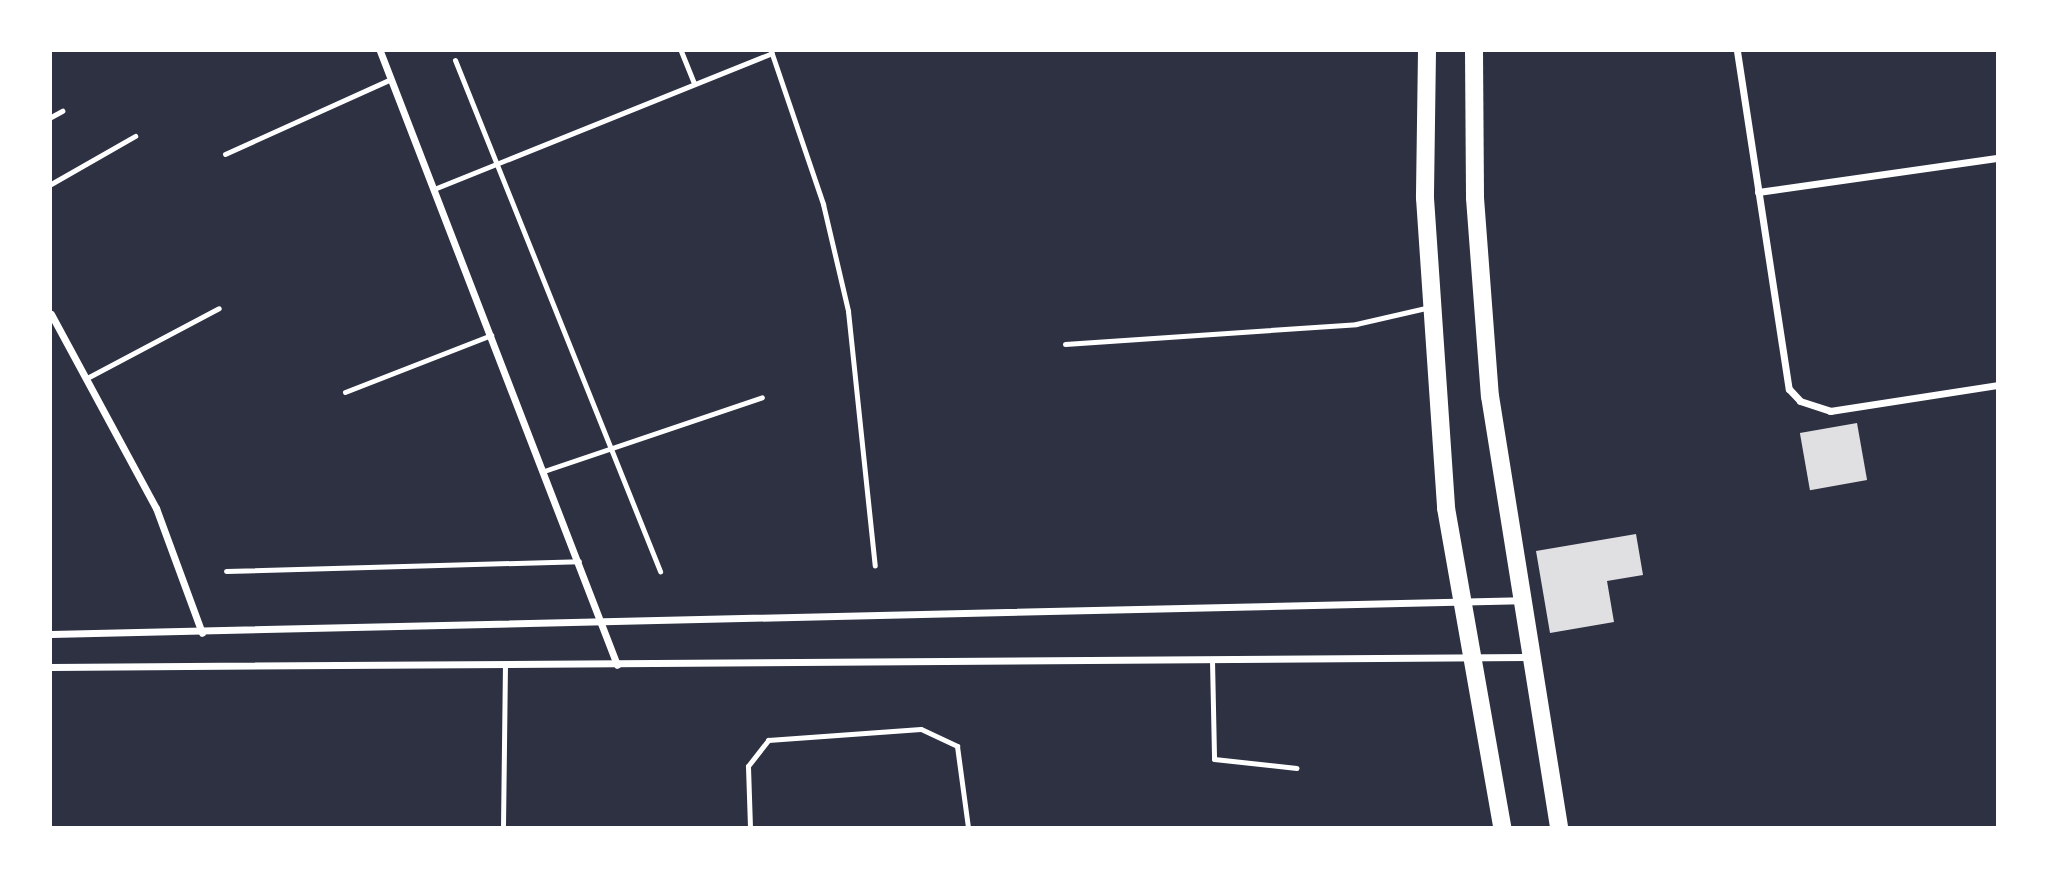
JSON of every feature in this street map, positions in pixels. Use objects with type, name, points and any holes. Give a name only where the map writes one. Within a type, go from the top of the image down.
[{"type":"main road","points":[[1427,51],[1432,307],[1460,603],[1502,827]]},
{"type":"main road","points":[[1474,51],[1480,298],[1559,827]]},
{"type":"street","points":[[380,51],[604,625],[617,665]]},
{"type":"street","points":[[1737,51],[1784,375],[1800,401],[1830,411],[1997,385]]},
{"type":"street","points":[[1758,192],[1997,158]]},
{"type":"street","points":[[51,314],[156,508],[202,634]]},
{"type":"street","points":[[51,634],[202,634],[604,625],[1525,600]]},
{"type":"street","points":[[51,667],[1534,657]]},
{"type":"lane","points":[[681,51],[694,84]]},
{"type":"lane","points":[[434,188],[772,52],[823,204],[848,311],[875,566]]},
{"type":"lane","points":[[455,60],[660,571]]},
{"type":"lane","points":[[225,154],[391,79]]},
{"type":"lane","points":[[51,117],[62,111]]},
{"type":"lane","points":[[51,184],[135,136]]},
{"type":"lane","points":[[1065,344],[1356,324],[1432,307]]},
{"type":"lane","points":[[87,378],[219,308]]},
{"type":"lane","points":[[345,392],[492,335]]},
{"type":"lane","points":[[544,471],[762,397]]},
{"type":"lane","points":[[226,571],[579,561]]},
{"type":"lane","points":[[1212,660],[1214,759],[1297,768]]},
{"type":"lane","points":[[503,827],[505,665]]},
{"type":"lane","points":[[750,827],[748,766],[768,740],[922,729],[957,746],[968,827]]},
{"type":"building","points":[[1857,423],[1867,480],[1810,490],[1800,433]]},
{"type":"building","points":[[1636,534],[1643,575],[1607,581],[1614,622],[1550,633],[1536,551]]}]
